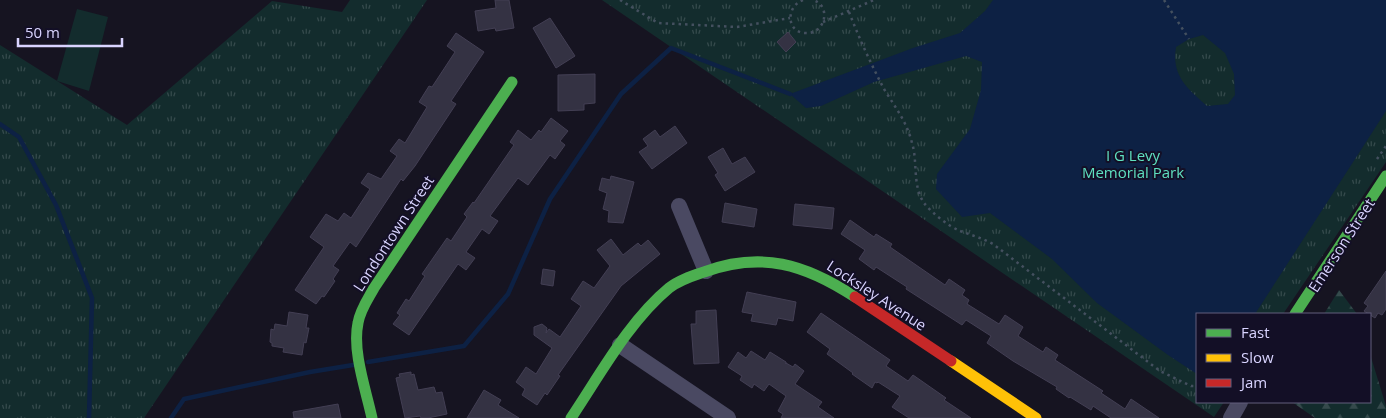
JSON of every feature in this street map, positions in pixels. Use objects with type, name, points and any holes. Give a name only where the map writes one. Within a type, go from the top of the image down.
[{"type":"street","name":"Londontown Street","points":[[372,418],[358,348],[357,328],[362,311],[374,288],[512,82]]},
{"type":"street","name":"Emerson Street","points":[[1296,313],[1386,176]]},
{"type":"street","points":[[679,206],[706,270]]},
{"type":"street","name":"Locksley Avenue","points":[[571,418],[635,322],[670,287],[706,270],[727,264],[750,261],[775,262],[812,272],[849,293],[1036,418]]},
{"type":"street","points":[[620,345],[728,418]]},
{"type":"street","points":[[1231,418],[1239,403]]},
{"type":"path","points":[[620,0],[658,23],[737,27],[790,18]]},
{"type":"path","points":[[802,0],[797,2],[791,10],[790,18],[795,29],[803,33],[813,33],[821,27],[825,18],[822,8],[816,1],[812,0]]},
{"type":"path","points":[[823,22],[874,0]]},
{"type":"path","points":[[1164,0],[1189,39]]},
{"type":"path","points":[[849,12],[860,40],[885,90],[905,120],[913,145],[916,183],[924,202],[943,220],[959,231],[980,237],[993,244],[1160,371],[1190,386],[1196,386]]},
{"type":"green space","points":[[350,0],[427,0],[144,418],[0,418],[0,45],[127,125],[272,1],[342,12]]},
{"type":"green space","name":"I G Levy Memorial Park","points":[[602,0],[1386,0],[1386,162],[1284,313],[1196,313],[1196,403],[1223,403],[1214,417]]},
{"type":"green space","points":[[77,9],[108,17],[89,91],[57,81]]},
{"type":"green space","points":[[1339,290],[1356,313],[1325,313]]},
{"type":"green space","points":[[1371,357],[1386,406],[1386,418],[1315,418],[1293,403],[1371,403]]},
{"type":"water","name":"I G Levy Memorial Park","points":[[993,0],[1386,0],[1386,111],[1256,313],[1196,313],[1196,373],[1097,303],[1052,259],[990,213],[962,217],[936,189],[937,174],[970,129],[981,90],[982,62],[966,56],[874,82],[821,106],[806,108],[790,94],[913,48],[960,33],[985,11]],"holes":[[[1203,35],[1225,53],[1234,74],[1235,95],[1228,104],[1207,106],[1182,81],[1176,66],[1176,47],[1189,39]]]},
{"type":"building","points":[[495,0],[509,0],[514,28],[496,31],[495,28],[478,31],[475,11],[496,8]]},
{"type":"building","points":[[550,18],[575,56],[556,68],[533,28]]},
{"type":"building","points":[[788,32],[796,42],[786,52],[777,42]]},
{"type":"building","points":[[456,33],[484,52],[451,101],[456,104],[415,166],[403,181],[401,179],[356,247],[350,242],[333,266],[339,270],[333,279],[335,281],[324,297],[322,296],[316,304],[295,290],[324,247],[310,237],[326,214],[338,221],[344,213],[351,218],[370,189],[361,183],[368,173],[381,179],[397,156],[390,151],[399,139],[405,143],[427,107],[419,102],[429,86],[432,87],[455,52],[447,46]]},
{"type":"building","points":[[595,74],[595,103],[584,104],[584,110],[558,111],[558,75]]},
{"type":"building","points":[[551,118],[568,131],[560,141],[565,145],[555,159],[550,155],[528,185],[518,178],[490,216],[498,221],[489,234],[482,229],[466,252],[475,258],[466,270],[458,264],[409,335],[393,324],[400,315],[397,313],[406,299],[409,301],[425,276],[422,274],[447,238],[451,241],[467,217],[464,214],[474,203],[514,145],[510,142],[518,130],[531,140],[539,130],[541,132]]},
{"type":"building","points":[[675,126],[687,143],[652,169],[639,152],[648,146],[643,139],[655,130],[660,137]]},
{"type":"building","points":[[723,148],[732,164],[745,157],[755,172],[725,191],[715,175],[718,173],[708,157]]},
{"type":"building","points":[[611,176],[634,182],[623,223],[608,222],[609,211],[603,209],[607,193],[599,190],[602,178],[610,180]]},
{"type":"building","points":[[725,203],[757,209],[754,227],[722,222]]},
{"type":"building","points":[[795,204],[834,208],[832,229],[793,225]]},
{"type":"building","points":[[850,220],[874,237],[876,234],[892,244],[890,247],[945,285],[949,279],[965,290],[962,295],[969,300],[967,304],[999,324],[1005,315],[1023,327],[1018,336],[1043,352],[1046,347],[1058,355],[1055,360],[1103,391],[1101,393],[1125,409],[1131,399],[1159,418],[1111,418],[1093,406],[1091,410],[1069,398],[1056,389],[1057,387],[987,343],[991,336],[966,320],[962,325],[876,267],[874,270],[859,259],[865,250],[841,234]]},
{"type":"building","points":[[611,239],[623,255],[638,243],[641,246],[648,240],[660,254],[621,286],[558,375],[560,376],[547,395],[545,393],[537,405],[522,395],[525,389],[516,382],[526,367],[536,374],[552,348],[534,335],[534,327],[542,324],[547,328],[546,333],[549,329],[560,337],[581,306],[571,299],[583,281],[594,288],[610,266],[597,250]]},
{"type":"building","points":[[543,269],[555,271],[553,286],[541,284]]},
{"type":"building","points":[[1386,271],[1386,309],[1382,315],[1378,313],[1375,318],[1371,315],[1371,313],[1364,311],[1368,306],[1364,303]]},
{"type":"building","points":[[747,292],[796,302],[793,321],[778,318],[776,325],[751,321],[753,314],[742,312]]},
{"type":"building","points":[[716,310],[719,363],[694,364],[691,324],[696,324],[696,311]]},
{"type":"building","points":[[289,312],[308,315],[306,328],[309,328],[302,355],[283,352],[284,348],[272,346],[270,342],[271,329],[274,330],[275,324],[287,326]]},
{"type":"building","points":[[821,313],[890,360],[886,366],[908,381],[913,375],[946,398],[944,400],[971,418],[909,418],[892,407],[900,396],[878,382],[875,382],[872,388],[827,354],[830,349],[807,332]]},
{"type":"building","points":[[751,351],[765,360],[770,352],[793,367],[795,364],[804,371],[795,384],[822,402],[818,407],[834,418],[781,418],[783,414],[778,411],[786,396],[769,384],[764,391],[754,384],[752,388],[740,380],[742,376],[728,367],[738,352],[746,358]]},
{"type":"building","points":[[411,372],[411,375],[414,374],[418,390],[434,387],[436,393],[442,392],[447,414],[428,418],[421,418],[420,416],[405,418],[396,378],[400,377],[399,374]]},
{"type":"building","points":[[484,390],[501,400],[498,405],[519,418],[467,418]]},
{"type":"building","points":[[338,404],[341,418],[294,418],[293,412]]},
{"type":"waterway","points":[[368,362],[464,346],[508,294],[550,199],[621,94],[671,48],[790,94]]},
{"type":"waterway","points":[[0,124],[19,137],[56,205],[92,298],[89,418]]},
{"type":"waterway","points":[[171,418],[184,399],[310,372],[353,365]]},
{"type":"traffic: fast","points":[[372,418],[358,358],[357,334],[362,309],[374,288],[512,82]]},
{"type":"traffic: fast","points":[[1296,313],[1386,176]]},
{"type":"traffic: fast","points":[[571,418],[616,349],[641,316],[669,288],[686,278],[745,262],[782,264],[818,276],[855,297]]},
{"type":"traffic: slow","points":[[951,361],[1036,418]]},
{"type":"traffic: jam","points":[[855,297],[951,361]]}]
